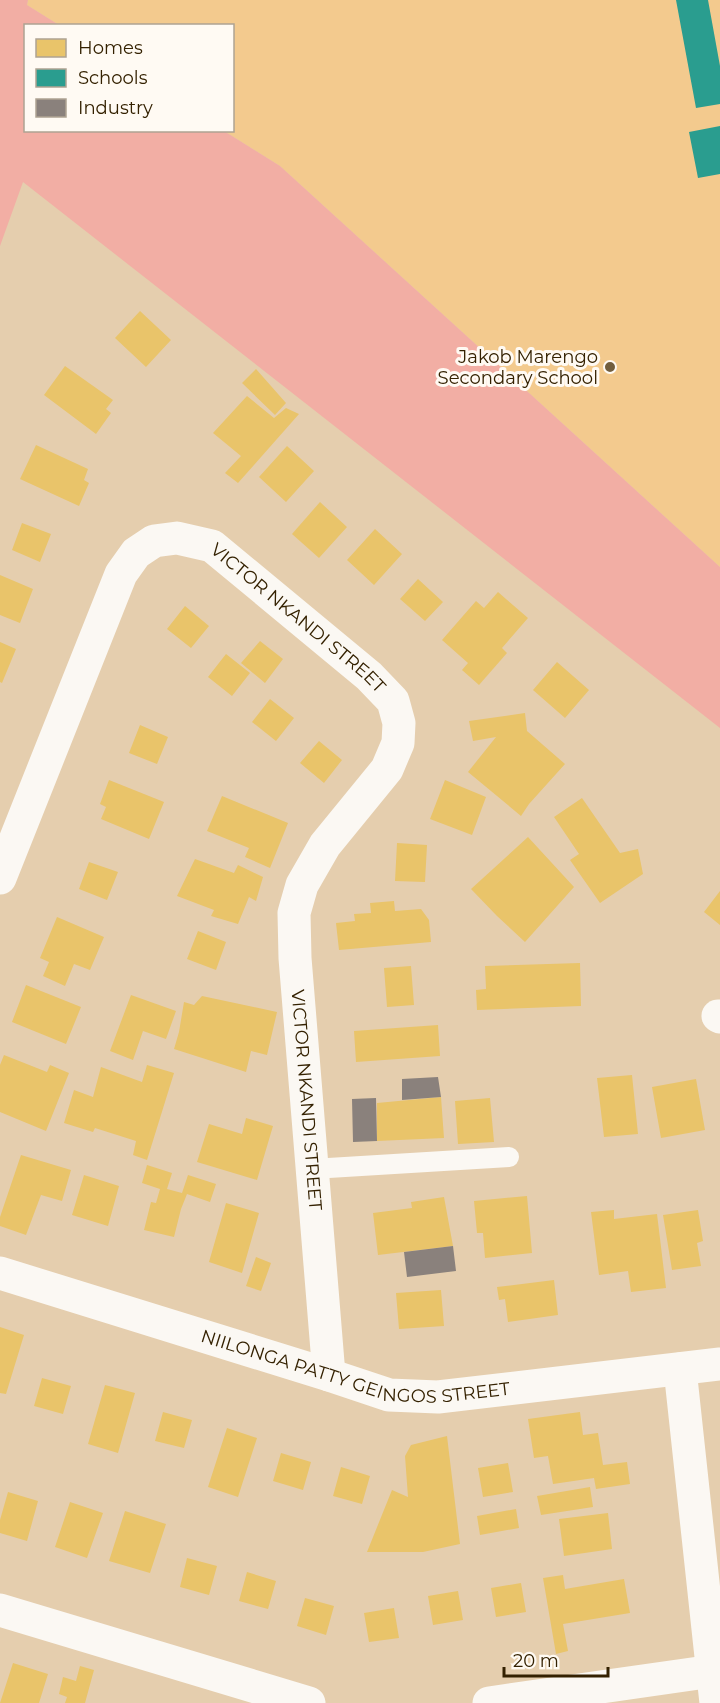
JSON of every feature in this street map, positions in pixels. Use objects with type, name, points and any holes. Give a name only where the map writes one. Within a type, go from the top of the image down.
[{"type":"street","name":"VICTOR NKANDI STREET","points":[[0,878],[121,574],[136,553],[154,541],[177,538],[213,546],[369,676],[393,701],[399,723],[399,743],[387,769],[325,845],[302,885],[294,913],[329,1375]]},
{"type":"street","name":"NIILONGA PATTY GEINGOS STREET","points":[[0,1273],[389,1395],[438,1397],[720,1364]]},
{"type":"street","points":[[680,1369],[716,1703]]},
{"type":"street","points":[[0,1610],[309,1703]]},
{"type":"street","points":[[489,1703],[713,1671]]},
{"type":"lane","points":[[312,1169],[509,1157]]},
{"type":"shaded area","points":[[0,0],[28,0],[27,5],[57,24],[24,24],[24,132],[226,132],[280,166],[720,567],[720,728],[23,182],[0,246]]},
{"type":"shaded area","name":"Jakob Marengo Secondary School","points":[[28,0],[720,0],[720,567],[280,166],[226,132],[234,132],[234,24],[57,24],[27,5]]},
{"type":"building: Homes","points":[[140,311],[171,340],[146,367],[115,338]]},
{"type":"building: Homes","points":[[65,366],[113,400],[106,409],[111,413],[96,434],[44,395]]},
{"type":"building: Homes","points":[[256,369],[286,403],[275,415],[242,383]]},
{"type":"building: Homes","points":[[247,396],[274,418],[286,408],[299,414],[238,483],[225,473],[241,456],[213,433]]},
{"type":"building: Homes","points":[[36,445],[88,469],[84,480],[89,483],[79,506],[20,479]]},
{"type":"building: Homes","points":[[287,446],[314,471],[286,502],[259,477]]},
{"type":"building: Homes","points":[[320,502],[347,527],[319,558],[292,534]]},
{"type":"building: Homes","points":[[22,523],[51,534],[40,562],[12,550]]},
{"type":"building: Homes","points":[[375,529],[402,554],[374,585],[347,560]]},
{"type":"building: Homes","points":[[0,575],[33,589],[20,623],[0,615]]},
{"type":"building: Homes","points":[[418,579],[443,602],[425,621],[400,599]]},
{"type":"building: Homes","points":[[498,592],[528,618],[502,648],[507,653],[479,685],[462,670],[468,663],[442,640],[476,601],[484,608]]},
{"type":"building: Homes","points":[[185,606],[209,626],[191,648],[167,629]]},
{"type":"building: Homes","points":[[260,641],[283,659],[265,683],[241,663]]},
{"type":"building: Homes","points":[[0,642],[16,649],[2,683],[0,682]]},
{"type":"building: Homes","points":[[226,654],[250,673],[232,696],[208,677]]},
{"type":"building: Homes","points":[[557,662],[589,690],[565,718],[533,690]]},
{"type":"building: Homes","points":[[270,699],[294,718],[276,741],[252,722]]},
{"type":"building: Homes","points":[[525,713],[527,731],[565,764],[521,816],[468,772],[496,737],[473,741],[469,721]]},
{"type":"building: Homes","points":[[140,725],[168,737],[157,764],[129,753]]},
{"type":"building: Homes","points":[[319,741],[342,760],[324,783],[300,763]]},
{"type":"building: Homes","points":[[109,780],[164,802],[149,839],[101,819],[106,807],[100,804]]},
{"type":"building: Homes","points":[[445,780],[486,797],[472,835],[430,819]]},
{"type":"building: Homes","points":[[222,796],[288,823],[270,868],[245,857],[249,848],[207,831]]},
{"type":"building: Homes","points":[[582,798],[620,853],[638,849],[643,874],[600,903],[570,860],[579,854],[554,817]]},
{"type":"building: Homes","points":[[528,837],[574,887],[525,942],[471,889]]},
{"type":"building: Homes","points":[[397,843],[427,845],[425,882],[395,881]]},
{"type":"building: Homes","points":[[195,859],[234,873],[238,865],[263,877],[256,901],[249,897],[238,924],[211,916],[214,910],[177,896]]},
{"type":"building: Homes","points":[[89,862],[118,872],[107,900],[79,889]]},
{"type":"building: Homes","points":[[720,891],[720,925],[704,912]]},
{"type":"building: Homes","points":[[394,901],[395,911],[421,909],[429,920],[431,942],[339,950],[336,923],[355,921],[354,914],[371,913],[370,903]]},
{"type":"building: Homes","points":[[57,917],[104,937],[90,970],[74,964],[65,986],[43,976],[49,962],[40,958]]},
{"type":"building: Homes","points":[[198,931],[226,942],[216,970],[187,959]]},
{"type":"building: Homes","points":[[580,963],[581,1006],[477,1010],[476,990],[486,989],[485,966]]},
{"type":"building: Homes","points":[[411,966],[414,1005],[387,1007],[384,968]]},
{"type":"building: Homes","points":[[26,985],[81,1007],[66,1044],[12,1022]]},
{"type":"building: Homes","points":[[131,995],[176,1011],[166,1039],[143,1031],[133,1060],[110,1051]]},
{"type":"building: Homes","points":[[202,996],[277,1012],[267,1055],[251,1051],[246,1072],[174,1049],[184,1002],[194,1005]]},
{"type":"building: Homes","points":[[438,1025],[440,1056],[356,1062],[354,1031]]},
{"type":"building: Homes","points":[[4,1055],[47,1072],[50,1065],[69,1073],[46,1131],[0,1112],[0,1065]]},
{"type":"building: Homes","points":[[147,1065],[174,1073],[147,1160],[133,1155],[136,1141],[95,1128],[93,1132],[64,1123],[74,1090],[93,1097],[101,1067],[142,1082]]},
{"type":"building: Homes","points":[[632,1075],[638,1134],[604,1137],[597,1078]]},
{"type":"building: Homes","points":[[696,1079],[705,1130],[661,1138],[652,1087]]},
{"type":"building: Homes","points":[[441,1097],[444,1138],[377,1141],[377,1103]]},
{"type":"building: Homes","points":[[490,1098],[494,1142],[458,1144],[455,1101]]},
{"type":"building: Homes","points":[[246,1118],[273,1126],[257,1180],[197,1162],[209,1124],[242,1134]]},
{"type":"building: Homes","points":[[21,1155],[71,1170],[62,1201],[41,1195],[26,1235],[0,1226],[0,1217]]},
{"type":"building: Homes","points":[[147,1165],[172,1173],[167,1189],[182,1193],[188,1175],[216,1184],[210,1202],[187,1194],[174,1237],[144,1230],[151,1202],[156,1203],[160,1189],[142,1183]]},
{"type":"building: Homes","points":[[84,1175],[119,1186],[108,1226],[72,1215]]},
{"type":"building: Homes","points":[[527,1196],[532,1253],[485,1258],[483,1233],[477,1233],[474,1201]]},
{"type":"building: Homes","points":[[444,1197],[453,1246],[378,1255],[373,1213],[412,1208],[411,1202]]},
{"type":"building: Homes","points":[[226,1203],[259,1213],[242,1273],[209,1262]]},
{"type":"building: Homes","points":[[614,1210],[614,1219],[657,1214],[666,1288],[631,1292],[628,1271],[599,1275],[591,1212]]},
{"type":"building: Homes","points":[[698,1210],[703,1241],[697,1243],[701,1266],[672,1270],[663,1215]]},
{"type":"building: Homes","points":[[256,1257],[271,1263],[261,1291],[246,1286]]},
{"type":"building: Homes","points":[[554,1280],[558,1315],[508,1322],[505,1299],[499,1300],[497,1287]]},
{"type":"building: Homes","points":[[441,1290],[444,1326],[399,1329],[396,1293]]},
{"type":"building: Homes","points":[[0,1327],[24,1335],[6,1394],[0,1393]]},
{"type":"building: Homes","points":[[42,1378],[71,1386],[63,1414],[34,1406]]},
{"type":"building: Homes","points":[[105,1385],[135,1393],[118,1453],[88,1444]]},
{"type":"building: Homes","points":[[163,1412],[192,1420],[184,1448],[155,1441]]},
{"type":"building: Homes","points":[[580,1412],[583,1435],[598,1433],[603,1465],[627,1462],[630,1484],[596,1489],[594,1478],[553,1484],[548,1456],[534,1458],[528,1419]]},
{"type":"building: Homes","points":[[227,1428],[257,1438],[238,1497],[208,1487]]},
{"type":"building: Homes","points":[[447,1436],[460,1544],[423,1552],[367,1552],[392,1490],[408,1497],[405,1456],[411,1445]]},
{"type":"building: Homes","points":[[281,1453],[311,1462],[303,1490],[273,1481]]},
{"type":"building: Homes","points":[[508,1463],[513,1492],[483,1497],[478,1468]]},
{"type":"building: Homes","points":[[341,1467],[370,1476],[362,1504],[333,1496]]},
{"type":"building: Homes","points":[[590,1487],[593,1507],[541,1515],[537,1496]]},
{"type":"building: Homes","points":[[8,1492],[38,1501],[27,1541],[0,1533],[0,1520]]},
{"type":"building: Homes","points":[[70,1502],[103,1513],[87,1558],[55,1547]]},
{"type":"building: Homes","points":[[516,1509],[519,1528],[480,1535],[477,1516]]},
{"type":"building: Homes","points":[[125,1511],[166,1524],[150,1573],[109,1561]]},
{"type":"building: Homes","points":[[608,1513],[612,1549],[564,1556],[559,1519]]},
{"type":"building: Homes","points":[[187,1558],[217,1566],[209,1595],[180,1587]]},
{"type":"building: Homes","points":[[247,1572],[276,1581],[268,1609],[239,1601]]},
{"type":"building: Homes","points":[[563,1575],[565,1589],[624,1579],[630,1613],[563,1624],[568,1651],[556,1654],[543,1578]]},
{"type":"building: Homes","points":[[521,1583],[526,1612],[496,1617],[491,1588]]},
{"type":"building: Homes","points":[[458,1591],[463,1620],[433,1625],[428,1596]]},
{"type":"building: Homes","points":[[305,1598],[334,1606],[326,1635],[297,1626]]},
{"type":"building: Homes","points":[[394,1608],[399,1638],[369,1642],[364,1613]]},
{"type":"building: Homes","points":[[13,1663],[48,1674],[39,1703],[0,1703]]},
{"type":"building: Homes","points":[[80,1666],[94,1670],[85,1703],[65,1703],[67,1697],[59,1694],[63,1677],[76,1681]]},
{"type":"building: Schools","points":[[676,0],[708,0],[720,66],[720,104],[696,108]]},
{"type":"building: Schools","points":[[720,126],[720,174],[698,178],[689,132]]},
{"type":"building: Industry","points":[[438,1077],[441,1097],[402,1100],[402,1079]]},
{"type":"building: Industry","points":[[376,1098],[377,1141],[353,1142],[352,1099]]},
{"type":"building: Industry","points":[[453,1246],[456,1271],[407,1277],[404,1252]]},
{"type":"place","name":"Jakob Marengo Secondary School","points":[[610,367]]}]
